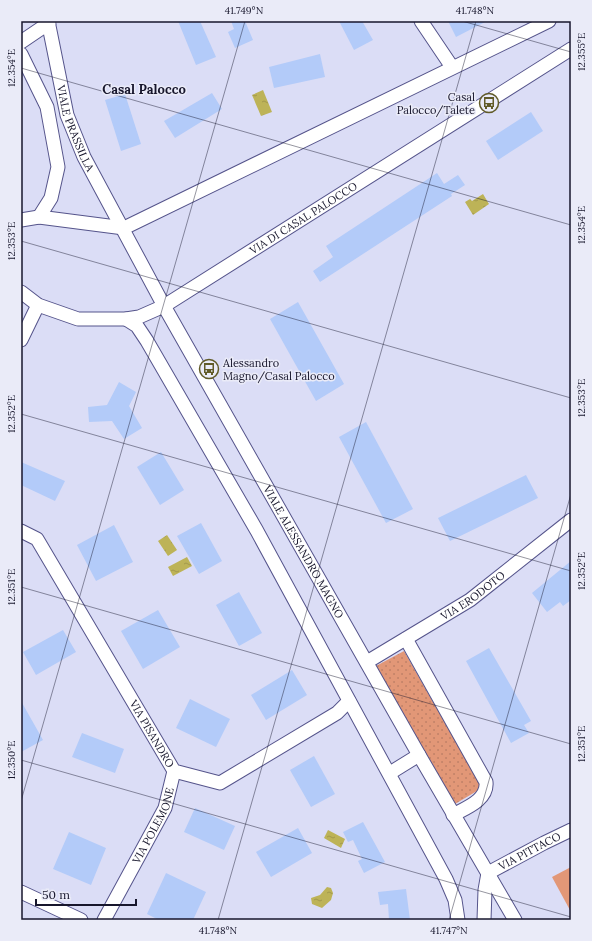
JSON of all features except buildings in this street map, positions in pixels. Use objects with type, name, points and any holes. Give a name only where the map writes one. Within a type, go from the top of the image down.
[{"type":"street","points":[[421,21],[452,67]]},
{"type":"street","points":[[21,220],[39,217],[124,228],[549,21]]},
{"type":"street","points":[[21,42],[48,22]]},
{"type":"street","name":"VIALE PRASSILLA","points":[[48,22],[67,115],[84,157],[124,228]]},
{"type":"street","name":"VIA DI CASAL PALOCCO","points":[[21,292],[38,305],[78,319],[126,319],[139,317],[164,306],[571,49]]},
{"type":"street","name":"VIALE PRASSILLA","points":[[21,54],[47,107],[58,167],[51,198],[39,217]]},
{"type":"street","name":"VIALE ALESSANDRO MAGNO","points":[[124,228],[164,306],[514,920]]},
{"type":"street","points":[[21,340],[38,305]]},
{"type":"street","points":[[126,319],[137,326],[147,341],[257,531],[349,701],[390,773],[449,885],[455,900],[458,920]]},
{"type":"street","name":"VIA ERODOTO","points":[[367,662],[406,640],[470,600],[571,520]]},
{"type":"street","name":"VIA PISANDRO","points":[[21,531],[37,539],[174,771],[220,783],[337,713],[349,701]]},
{"type":"street","points":[[406,640],[486,782],[485,792],[480,798],[454,815]]},
{"type":"street","points":[[390,773],[419,755]]},
{"type":"street","name":"VIA POLEMONE","points":[[104,920],[166,808],[174,771]]},
{"type":"street","name":"VIA PITTACO","points":[[488,873],[544,842],[571,830]]},
{"type":"street","points":[[484,920],[485,890],[488,873]]},
{"type":"street","points":[[21,892],[82,920]]},
{"type":"shaded area","points":[[404,651],[482,788],[455,804],[376,666]]},
{"type":"shaded area","points":[[571,867],[571,912],[552,877]]},
{"type":"water","points":[[263,90],[272,112],[261,116],[252,95]]},
{"type":"water","points":[[483,194],[489,204],[473,215],[465,202],[470,199],[472,201]]},
{"type":"water","points":[[167,535],[177,550],[168,556],[158,541]]},
{"type":"water","points":[[187,557],[192,566],[173,576],[168,567]]},
{"type":"water","points":[[328,830],[345,839],[341,848],[324,838]]},
{"type":"water","points":[[327,887],[331,888],[333,893],[331,900],[322,908],[312,904],[311,898],[320,895]]},
{"type":"place","name":"Casal Palocco/Talete","points":[[489,103]]},
{"type":"place","name":"Alessandro Magno/Casal Palocco","points":[[209,369]]},
{"type":"district","name":"Casal Palocco","points":[[144,89]]}]
